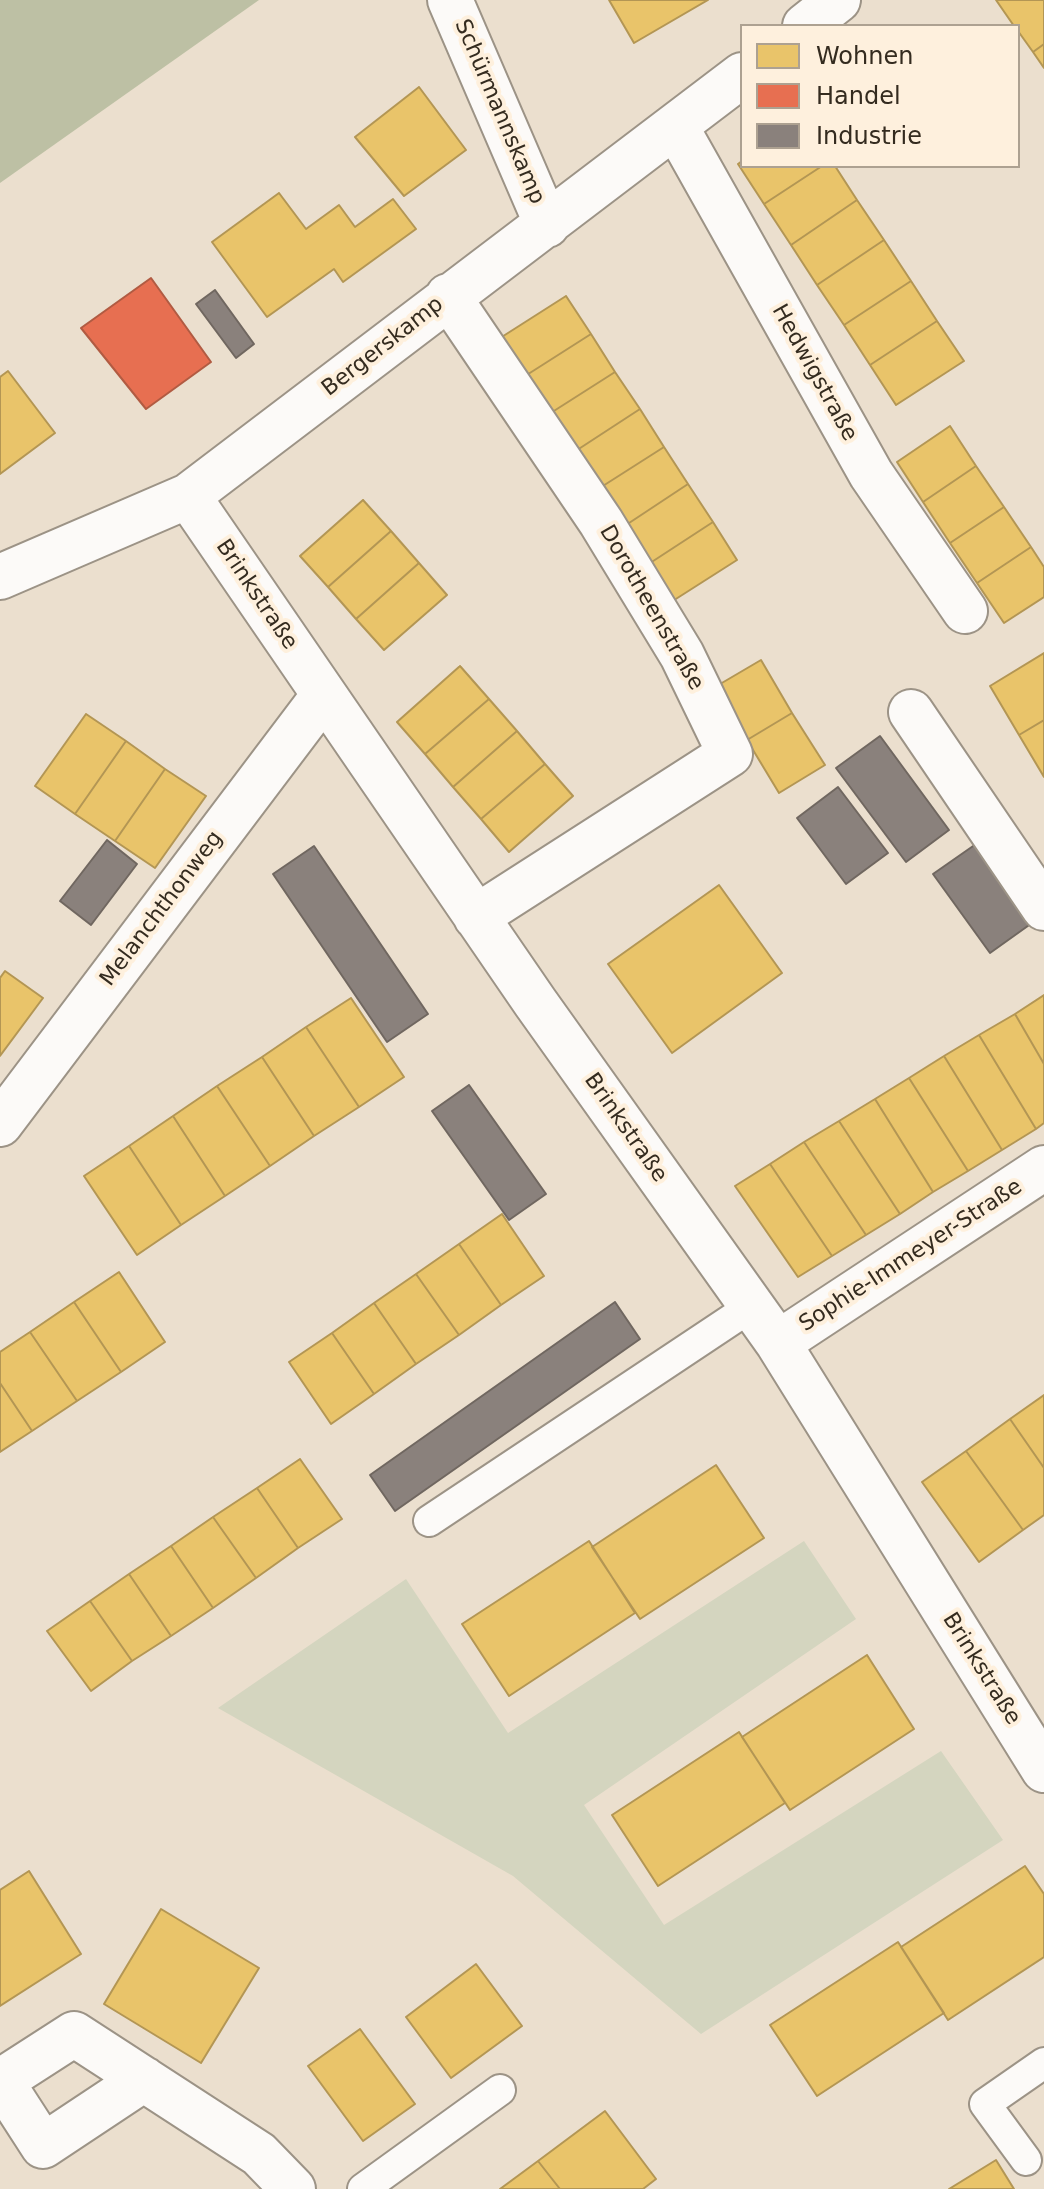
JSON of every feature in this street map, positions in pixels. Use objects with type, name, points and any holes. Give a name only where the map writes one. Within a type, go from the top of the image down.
[{"type":"street","name":"Schürmannskamp","points":[[450,0],[547,225]]},
{"type":"street","points":[[808,24],[838,0]]},
{"type":"street","name":"Bergerskamp","points":[[0,577],[188,496],[740,77]]},
{"type":"street","name":"Hedwigstraße","points":[[676,127],[871,474],[965,611]]},
{"type":"street","name":"Dorotheenstraße","points":[[448,296],[601,522],[682,655],[730,754],[476,917]]},
{"type":"street","name":"Brinkstraße","points":[[188,496],[476,917],[778,1343],[1044,1770]]},
{"type":"street","name":"Melanchthonweg","points":[[0,1124],[324,695]]},
{"type":"street","points":[[911,712],[1044,908]]},
{"type":"street","name":"Sophie-Immeyer-Straße","points":[[778,1343],[1044,1168]]},
{"type":"street","points":[[144,2079],[259,2154],[293,2189]]},
{"type":"lane","points":[[429,1521],[752,1306]]},
{"type":"lane","points":[[1026,2160],[985,2104],[1044,2063]]},
{"type":"lane","points":[[363,2189],[500,2090]]},
{"type":"green space","points":[[0,0],[259,0],[0,183]]},
{"type":"green space","points":[[804,1541],[856,1619],[584,1805],[664,1925],[941,1751],[1003,1840],[701,2034],[513,1876],[218,1708],[406,1579],[508,1733]]},
{"type":"building: Wohnen","points":[[609,0],[708,0],[634,43]]},
{"type":"building: Wohnen","points":[[996,0],[1044,0],[1044,44],[1033,52],[1020,34],[1020,24],[1013,24]]},
{"type":"building: Wohnen","points":[[1044,44],[1044,68],[1033,52]]},
{"type":"building: Wohnen","points":[[419,87],[466,150],[404,196],[355,137]]},
{"type":"building: Wohnen","points":[[741,168],[819,168],[764,204]]},
{"type":"building: Wohnen","points":[[819,168],[836,168],[857,200],[791,245],[764,204]]},
{"type":"building: Wohnen","points":[[279,193],[306,229],[339,205],[355,227],[393,199],[416,229],[343,282],[334,269],[267,317],[212,242]]},
{"type":"building: Wohnen","points":[[857,200],[884,240],[817,285],[791,245]]},
{"type":"building: Wohnen","points":[[884,240],[911,281],[844,325],[817,285]]},
{"type":"building: Wohnen","points":[[911,281],[937,321],[870,365],[844,325]]},
{"type":"building: Wohnen","points":[[566,296],[591,334],[522,378],[497,340]]},
{"type":"building: Wohnen","points":[[937,321],[964,361],[896,405],[870,365]]},
{"type":"building: Wohnen","points":[[591,334],[615,372],[546,416],[522,378]]},
{"type":"building: Wohnen","points":[[8,371],[55,433],[0,474],[0,377]]},
{"type":"building: Wohnen","points":[[615,372],[640,409],[571,454],[546,416]]},
{"type":"building: Wohnen","points":[[640,409],[664,447],[595,491],[571,454]]},
{"type":"building: Wohnen","points":[[950,426],[976,466],[923,502],[897,462]]},
{"type":"building: Wohnen","points":[[664,447],[688,484],[620,529],[595,491]]},
{"type":"building: Wohnen","points":[[976,466],[1004,507],[950,543],[923,502]]},
{"type":"building: Wohnen","points":[[688,484],[713,522],[644,567],[620,529]]},
{"type":"building: Wohnen","points":[[363,500],[391,531],[328,587],[300,556]]},
{"type":"building: Wohnen","points":[[1004,507],[1031,547],[977,583],[950,543]]},
{"type":"building: Wohnen","points":[[713,522],[737,560],[668,604],[644,567]]},
{"type":"building: Wohnen","points":[[391,531],[419,563],[356,619],[328,587]]},
{"type":"building: Wohnen","points":[[1031,547],[1044,567],[1044,597],[1004,623],[977,583]]},
{"type":"building: Wohnen","points":[[419,563],[447,595],[384,650],[356,619]]},
{"type":"building: Wohnen","points":[[1044,653],[1044,720],[1019,735],[990,686]]},
{"type":"building: Wohnen","points":[[761,660],[792,713],[747,740],[715,687]]},
{"type":"building: Wohnen","points":[[460,666],[489,699],[425,754],[397,722]]},
{"type":"building: Wohnen","points":[[489,699],[517,731],[453,787],[425,754]]},
{"type":"building: Wohnen","points":[[792,713],[825,765],[779,793],[747,740]]},
{"type":"building: Wohnen","points":[[86,714],[126,741],[75,814],[35,786]]},
{"type":"building: Wohnen","points":[[1044,720],[1044,777],[1019,735]]},
{"type":"building: Wohnen","points":[[517,731],[545,764],[481,819],[453,787]]},
{"type":"building: Wohnen","points":[[126,741],[165,769],[115,841],[75,814]]},
{"type":"building: Wohnen","points":[[545,764],[573,796],[509,852],[481,819]]},
{"type":"building: Wohnen","points":[[165,769],[206,796],[155,868],[115,841]]},
{"type":"building: Wohnen","points":[[719,885],[782,973],[672,1053],[608,964]]},
{"type":"building: Wohnen","points":[[5,971],[43,998],[0,1056],[0,978]]},
{"type":"building: Wohnen","points":[[1044,995],[1044,1064],[1015,1014]]},
{"type":"building: Wohnen","points":[[351,998],[404,1077],[359,1107],[306,1027]]},
{"type":"building: Wohnen","points":[[1015,1014],[1044,1064],[1044,1123],[1036,1129],[979,1035]]},
{"type":"building: Wohnen","points":[[306,1027],[359,1107],[314,1136],[262,1057]]},
{"type":"building: Wohnen","points":[[979,1035],[1036,1129],[1002,1150],[944,1056]]},
{"type":"building: Wohnen","points":[[944,1056],[1002,1150],[968,1171],[909,1078]]},
{"type":"building: Wohnen","points":[[262,1057],[314,1136],[270,1166],[217,1086]]},
{"type":"building: Wohnen","points":[[909,1078],[968,1171],[933,1192],[875,1099]]},
{"type":"building: Wohnen","points":[[217,1086],[270,1166],[225,1196],[173,1116]]},
{"type":"building: Wohnen","points":[[875,1099],[933,1192],[900,1214],[839,1121]]},
{"type":"building: Wohnen","points":[[173,1116],[225,1196],[181,1225],[129,1146]]},
{"type":"building: Wohnen","points":[[839,1121],[900,1214],[866,1235],[804,1142]]},
{"type":"building: Wohnen","points":[[804,1142],[866,1235],[832,1256],[770,1164]]},
{"type":"building: Wohnen","points":[[129,1146],[181,1225],[137,1255],[84,1176]]},
{"type":"building: Wohnen","points":[[770,1164],[832,1256],[798,1277],[735,1186]]},
{"type":"building: Wohnen","points":[[502,1214],[544,1276],[501,1305],[459,1244]]},
{"type":"building: Wohnen","points":[[459,1244],[501,1305],[459,1335],[416,1274]]},
{"type":"building: Wohnen","points":[[119,1272],[165,1342],[121,1372],[74,1302]]},
{"type":"building: Wohnen","points":[[416,1274],[459,1335],[416,1364],[374,1303]]},
{"type":"building: Wohnen","points":[[74,1302],[121,1372],[77,1401],[30,1332]]},
{"type":"building: Wohnen","points":[[374,1303],[416,1364],[374,1394],[332,1333]]},
{"type":"building: Wohnen","points":[[30,1332],[77,1401],[32,1431],[0,1383],[0,1352]]},
{"type":"building: Wohnen","points":[[332,1333],[374,1394],[331,1424],[289,1362]]},
{"type":"building: Wohnen","points":[[0,1383],[32,1431],[0,1452]]},
{"type":"building: Wohnen","points":[[1044,1395],[1044,1468],[1010,1419]]},
{"type":"building: Wohnen","points":[[1010,1419],[1044,1468],[1044,1515],[1023,1530],[966,1451]]},
{"type":"building: Wohnen","points":[[966,1451],[1023,1530],[979,1562],[922,1482]]},
{"type":"building: Wohnen","points":[[300,1459],[342,1519],[298,1548],[257,1488]]},
{"type":"building: Wohnen","points":[[716,1465],[764,1538],[640,1619],[592,1547]]},
{"type":"building: Wohnen","points":[[257,1488],[298,1548],[256,1578],[213,1517]]},
{"type":"building: Wohnen","points":[[213,1517],[256,1578],[213,1608],[171,1546]]},
{"type":"building: Wohnen","points":[[589,1541],[635,1613],[509,1696],[462,1624]]},
{"type":"building: Wohnen","points":[[171,1546],[213,1608],[171,1636],[129,1574]]},
{"type":"building: Wohnen","points":[[129,1574],[171,1636],[132,1661],[90,1601]]},
{"type":"building: Wohnen","points":[[90,1601],[132,1661],[91,1691],[47,1631]]},
{"type":"building: Wohnen","points":[[867,1655],[914,1729],[790,1810],[742,1737]]},
{"type":"building: Wohnen","points":[[739,1732],[785,1803],[658,1886],[612,1815]]},
{"type":"building: Wohnen","points":[[1025,1866],[1044,1894],[1044,1957],[948,2020],[901,1947]]},
{"type":"building: Wohnen","points":[[29,1871],[81,1954],[0,2006],[0,1890]]},
{"type":"building: Wohnen","points":[[161,1909],[259,1968],[201,2063],[104,2004]]},
{"type":"building: Wohnen","points":[[898,1942],[944,2013],[817,2096],[770,2025]]},
{"type":"building: Wohnen","points":[[476,1964],[522,2026],[451,2078],[406,2017]]},
{"type":"building: Wohnen","points":[[360,2029],[415,2104],[363,2141],[308,2066]]},
{"type":"building: Wohnen","points":[[605,2111],[656,2179],[643,2189],[560,2189],[538,2161]]},
{"type":"building: Wohnen","points":[[996,2160],[1014,2189],[949,2189]]},
{"type":"building: Wohnen","points":[[538,2161],[560,2189],[500,2189]]},
{"type":"building: Handel","points":[[151,278],[211,362],[146,409],[81,328]]},
{"type":"building: Industrie","points":[[215,290],[254,344],[236,358],[196,304]]},
{"type":"building: Industrie","points":[[880,736],[949,830],[906,862],[836,768]]},
{"type":"building: Industrie","points":[[838,787],[888,853],[846,884],[797,818]]},
{"type":"building: Industrie","points":[[107,840],[137,864],[91,925],[60,901]]},
{"type":"building: Industrie","points":[[976,844],[1032,923],[990,953],[933,874]]},
{"type":"building: Industrie","points":[[314,846],[428,1014],[387,1042],[273,874]]},
{"type":"building: Industrie","points":[[469,1085],[546,1194],[509,1220],[432,1111]]},
{"type":"building: Industrie","points":[[615,1302],[640,1339],[395,1511],[370,1475]]}]
